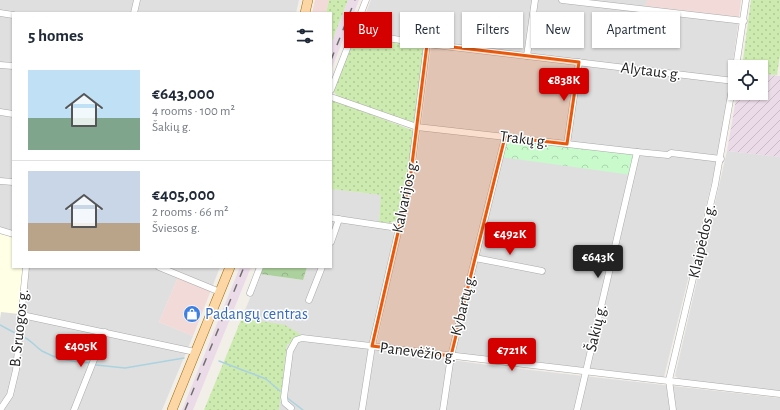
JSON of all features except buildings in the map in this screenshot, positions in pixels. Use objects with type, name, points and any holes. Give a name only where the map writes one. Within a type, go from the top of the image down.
[{"type":"main road","points":[[305,12],[308,0]]},
{"type":"main road","points":[[172,410],[230,268]]},
{"type":"street","points":[[134,12],[136,0]]},
{"type":"street","points":[[362,12],[366,0]]},
{"type":"street","points":[[527,56],[535,0]]},
{"type":"street","points":[[562,0],[744,21]]},
{"type":"street","points":[[737,60],[746,0]]},
{"type":"street","points":[[0,13],[12,15]]},
{"type":"street","name":"Alytaus g.","points":[[454,47],[728,80]]},
{"type":"street","points":[[332,88],[348,48]]},
{"type":"street","name":"Kalvarijos g.","points":[[362,410],[372,346],[410,180],[427,48]]},
{"type":"street","points":[[567,144],[579,62]]},
{"type":"street","points":[[0,65],[12,66]]},
{"type":"street","name":"Trakų g.","points":[[332,97],[417,126],[637,152],[668,155],[671,153],[721,159]]},
{"type":"street","name":"Klaipėdos g.","points":[[672,410],[669,380],[721,159],[731,100]]},
{"type":"street","points":[[0,112],[12,114]]},
{"type":"street","name":"Kybartų g.","points":[[443,410],[451,356],[505,137]]},
{"type":"street","name":"Šakių g.","points":[[577,410],[637,152]]},
{"type":"street","points":[[0,181],[12,182]]},
{"type":"street","points":[[332,218],[398,228]]},
{"type":"street","points":[[332,239],[339,219]]},
{"type":"street","points":[[0,230],[12,234]]},
{"type":"street","points":[[475,258],[542,272]]},
{"type":"street","name":"B. Sruogos g.","points":[[0,410],[10,395],[13,382],[22,315],[26,268]]},
{"type":"street","points":[[160,268],[220,292]]},
{"type":"street","points":[[250,293],[260,268]]},
{"type":"street","points":[[309,300],[322,268]]},
{"type":"street","points":[[22,315],[195,352]]},
{"type":"street","points":[[74,410],[105,332]]},
{"type":"street","name":"Panevėžio g.","points":[[291,408],[285,402],[284,397],[290,351],[296,340],[302,338],[780,394]]},
{"type":"highlighted area","points":[[427,44],[579,62],[567,144],[505,137],[451,356],[372,346],[410,180]]},
{"type":"shaded area","points":[[0,0],[299,0],[296,12],[12,12],[12,268],[220,268],[211,290],[178,277],[159,322],[193,336],[162,410],[0,410]]},
{"type":"shaded area","points":[[315,0],[329,0],[326,12],[312,12]]},
{"type":"shaded area","points":[[348,0],[359,0],[354,12],[344,12],[344,38],[332,68],[332,41]]},
{"type":"shaded area","points":[[371,0],[647,0],[646,6],[739,17],[733,60],[728,60],[728,98],[723,135],[664,377],[377,344],[402,223],[414,181],[431,48],[454,48],[454,12],[400,12],[400,36],[392,35],[392,12],[366,12]]},
{"type":"shaded area","points":[[647,0],[741,0],[739,17],[645,6]]},
{"type":"shaded area","points":[[768,75],[780,76],[780,157],[727,151],[736,100],[768,100]]},
{"type":"shaded area","points":[[727,151],[780,157],[780,392],[681,380],[675,376]]},
{"type":"shaded area","points":[[332,189],[382,195],[379,222],[332,216]]},
{"type":"shaded area","points":[[332,220],[392,230],[394,234],[370,342],[366,343],[303,336],[263,322],[248,319],[243,315],[260,274],[302,280],[307,268],[332,268]]},
{"type":"shaded area","points":[[0,234],[12,238],[12,268],[23,268],[19,314],[1,312],[0,319]]},
{"type":"shaded area","points":[[240,268],[251,268],[193,410],[182,410]]},
{"type":"shaded area","points":[[178,277],[211,290],[193,336],[159,322]]},
{"type":"shaded area","points":[[298,340],[495,366],[780,398],[780,410],[279,410],[287,345]]},
{"type":"green space","points":[[329,0],[348,0],[332,41],[332,12],[326,12]]},
{"type":"green space","points":[[751,0],[780,0],[780,55],[777,75],[768,74],[768,60],[743,60]]},
{"type":"green space","points":[[392,42],[400,43],[400,48],[424,48],[414,123],[338,97],[334,92],[350,48],[392,48]]},
{"type":"green space","points":[[332,100],[412,130],[414,133],[409,178],[398,220],[389,223],[379,222],[381,195],[332,189]]},
{"type":"green space","points":[[505,137],[637,152],[632,175],[500,157]]},
{"type":"green space","points":[[263,268],[307,268],[303,280],[260,274]]},
{"type":"green space","points":[[243,315],[248,319],[285,325],[303,336],[287,345],[279,410],[204,410]]},
{"type":"waterway","points":[[0,325],[15,333]]},
{"type":"waterway","points":[[22,336],[42,351],[54,356],[65,360],[89,363]]},
{"type":"waterway","points":[[96,365],[125,368],[184,358]]},
{"type":"waterway","points":[[219,361],[266,379],[280,391]]},
{"type":"waterway","points":[[286,397],[303,410]]},
{"type":"railway","points":[[332,58],[355,0]]},
{"type":"railway","points":[[185,410],[244,268]]},
{"type":"place","name":"Padangų centras","points":[[192,314]]}]
